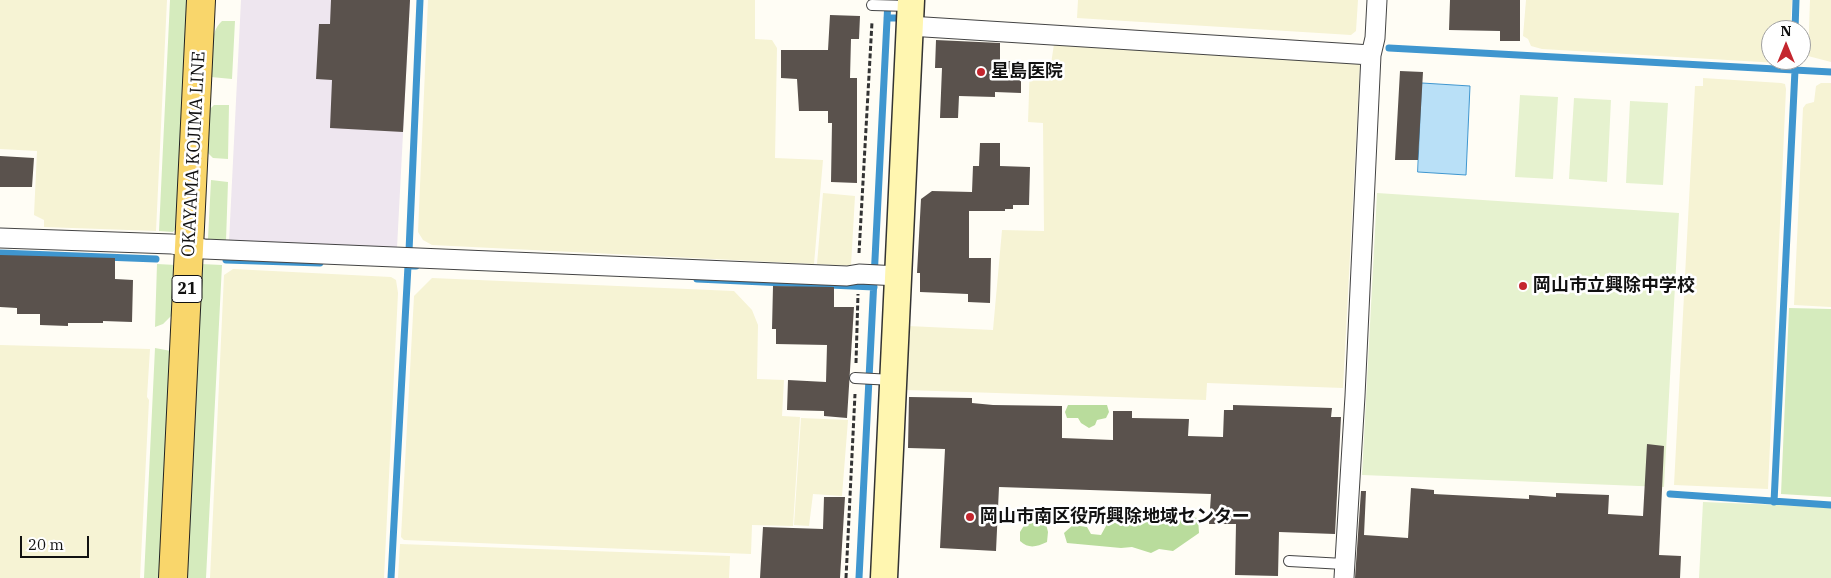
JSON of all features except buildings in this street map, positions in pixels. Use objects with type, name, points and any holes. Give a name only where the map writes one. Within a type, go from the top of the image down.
[{"type":"main road","name":"OKAYAMA KOJIMA LINE","points":[[174,578],[201,0]]},
{"type":"street","points":[[1344,571],[1356,387],[1371,55],[1375,38],[1377,0]]},
{"type":"street","points":[[884,578],[885,380],[907,9],[1371,55]]},
{"type":"street","points":[[0,238],[189,246],[204,249],[848,276],[865,274],[892,275]]},
{"type":"lane","points":[[875,5],[907,9]]},
{"type":"lane","points":[[858,378],[885,380]]},
{"type":"lane","points":[[1289,561],[1344,571]]},
{"type":"path","points":[[859,256],[875,5]]},
{"type":"path","points":[[846,578],[858,378],[858,296]]},
{"type":"shaded area","points":[[0,0],[167,0],[156,231],[44,227],[44,220],[34,215],[37,151],[0,149]]},
{"type":"shaded area","points":[[241,0],[410,0],[397,248],[229,242]]},
{"type":"shaded area","points":[[428,0],[755,0],[755,39],[772,40],[777,48],[775,158],[823,160],[814,264],[432,245],[423,240],[418,232]]},
{"type":"shaded area","points":[[1078,0],[1358,0],[1356,31],[1351,35],[1077,18]]},
{"type":"shaded area","points":[[1526,0],[1792,0],[1791,20],[1761,20],[1761,62],[1542,49],[1531,46],[1528,39],[1523,36]]},
{"type":"shaded area","points":[[1810,0],[1831,0],[1831,62],[1811,57],[1811,20],[1809,20]]},
{"type":"shaded area","points":[[1054,44],[1356,60],[1360,65],[1343,388],[1207,383],[1206,400],[906,390],[908,326],[993,330],[1002,230],[1044,231],[1043,123],[1028,122],[1030,64],[1051,64]]},
{"type":"shaded area","points":[[1703,78],[1781,83],[1785,84],[1786,89],[1768,489],[1674,485],[1695,86],[1703,86]]},
{"type":"shaded area","points":[[1821,83],[1831,83],[1831,307],[1794,305],[1803,108],[1806,104],[1814,102],[1816,86]]},
{"type":"shaded area","points":[[823,193],[855,196],[851,266],[817,264]]},
{"type":"shaded area","points":[[233,269],[391,277],[396,280],[398,293],[384,578],[210,578],[224,275]]},
{"type":"shaded area","points":[[432,278],[734,291],[752,310],[758,325],[757,379],[784,380],[782,416],[800,417],[793,526],[752,525],[751,554],[404,540],[401,537],[414,296]]},
{"type":"shaded area","points":[[0,345],[150,349],[140,578],[0,578]]},
{"type":"shaded area","points":[[801,418],[848,420],[842,496],[813,494],[809,526],[794,525]]},
{"type":"shaded area","points":[[400,544],[730,556],[729,578],[398,578]]},
{"type":"green space","points":[[170,0],[187,0],[177,227],[173,232],[159,231]]},
{"type":"green space","points":[[222,21],[235,21],[232,79],[211,77],[213,40],[215,32]]},
{"type":"green space","points":[[1520,95],[1558,97],[1553,179],[1515,177]]},
{"type":"green space","points":[[1574,98],[1611,100],[1607,182],[1569,179]]},
{"type":"green space","points":[[1630,101],[1668,103],[1663,185],[1626,183]]},
{"type":"green space","points":[[214,105],[229,105],[228,159],[213,158],[208,153],[210,109]]},
{"type":"green space","points":[[211,180],[228,182],[226,241],[211,241],[208,239]]},
{"type":"green space","points":[[1377,193],[1679,213],[1664,487],[1362,475]]},
{"type":"green space","points":[[157,264],[176,265],[174,313],[163,324],[155,327]]},
{"type":"green space","points":[[201,264],[222,265],[206,578],[186,578]]},
{"type":"green space","points":[[1789,308],[1831,309],[1831,497],[1781,494]]},
{"type":"green space","points":[[155,348],[171,351],[160,578],[144,578]]},
{"type":"green space","points":[[1068,405],[1107,405],[1109,412],[1106,418],[1097,420],[1095,425],[1089,428],[1081,423],[1078,418],[1067,418],[1065,412]]},
{"type":"green space","points":[[1703,502],[1831,507],[1831,578],[1699,578]]},
{"type":"green space","points":[[1121,514],[1147,515],[1151,523],[1172,524],[1188,517],[1198,518],[1199,533],[1173,551],[1159,549],[1151,553],[1132,547],[1121,548],[1067,543],[1064,533],[1073,525],[1087,527],[1091,534],[1101,535],[1107,524]]},
{"type":"green space","points":[[1034,521],[1046,524],[1048,532],[1047,542],[1036,546],[1023,544],[1020,541],[1020,532],[1025,524]]},
{"type":"water","points":[[1422,83],[1470,86],[1466,175],[1418,172]]},
{"type":"waterway","points":[[409,251],[420,0]]},
{"type":"waterway","points":[[859,578],[888,0]]},
{"type":"waterway","points":[[1795,20],[1796,0]]},
{"type":"waterway","points":[[887,18],[898,18]]},
{"type":"waterway","points":[[1389,48],[1831,72]]},
{"type":"waterway","points":[[1774,502],[1795,70]]},
{"type":"waterway","points":[[0,253],[156,259]]},
{"type":"waterway","points":[[226,260],[320,263]]},
{"type":"waterway","points":[[391,578],[408,266],[416,266]]},
{"type":"waterway","points":[[697,279],[874,287]]},
{"type":"waterway","points":[[1670,494],[1831,505]]},
{"type":"place","name":"星島医院","points":[[981,72]]},
{"type":"place","name":"岡山市立興除中学校","points":[[1523,286]]},
{"type":"place","name":"岡山市南区役所興除地域センター","points":[[970,517]]}]
